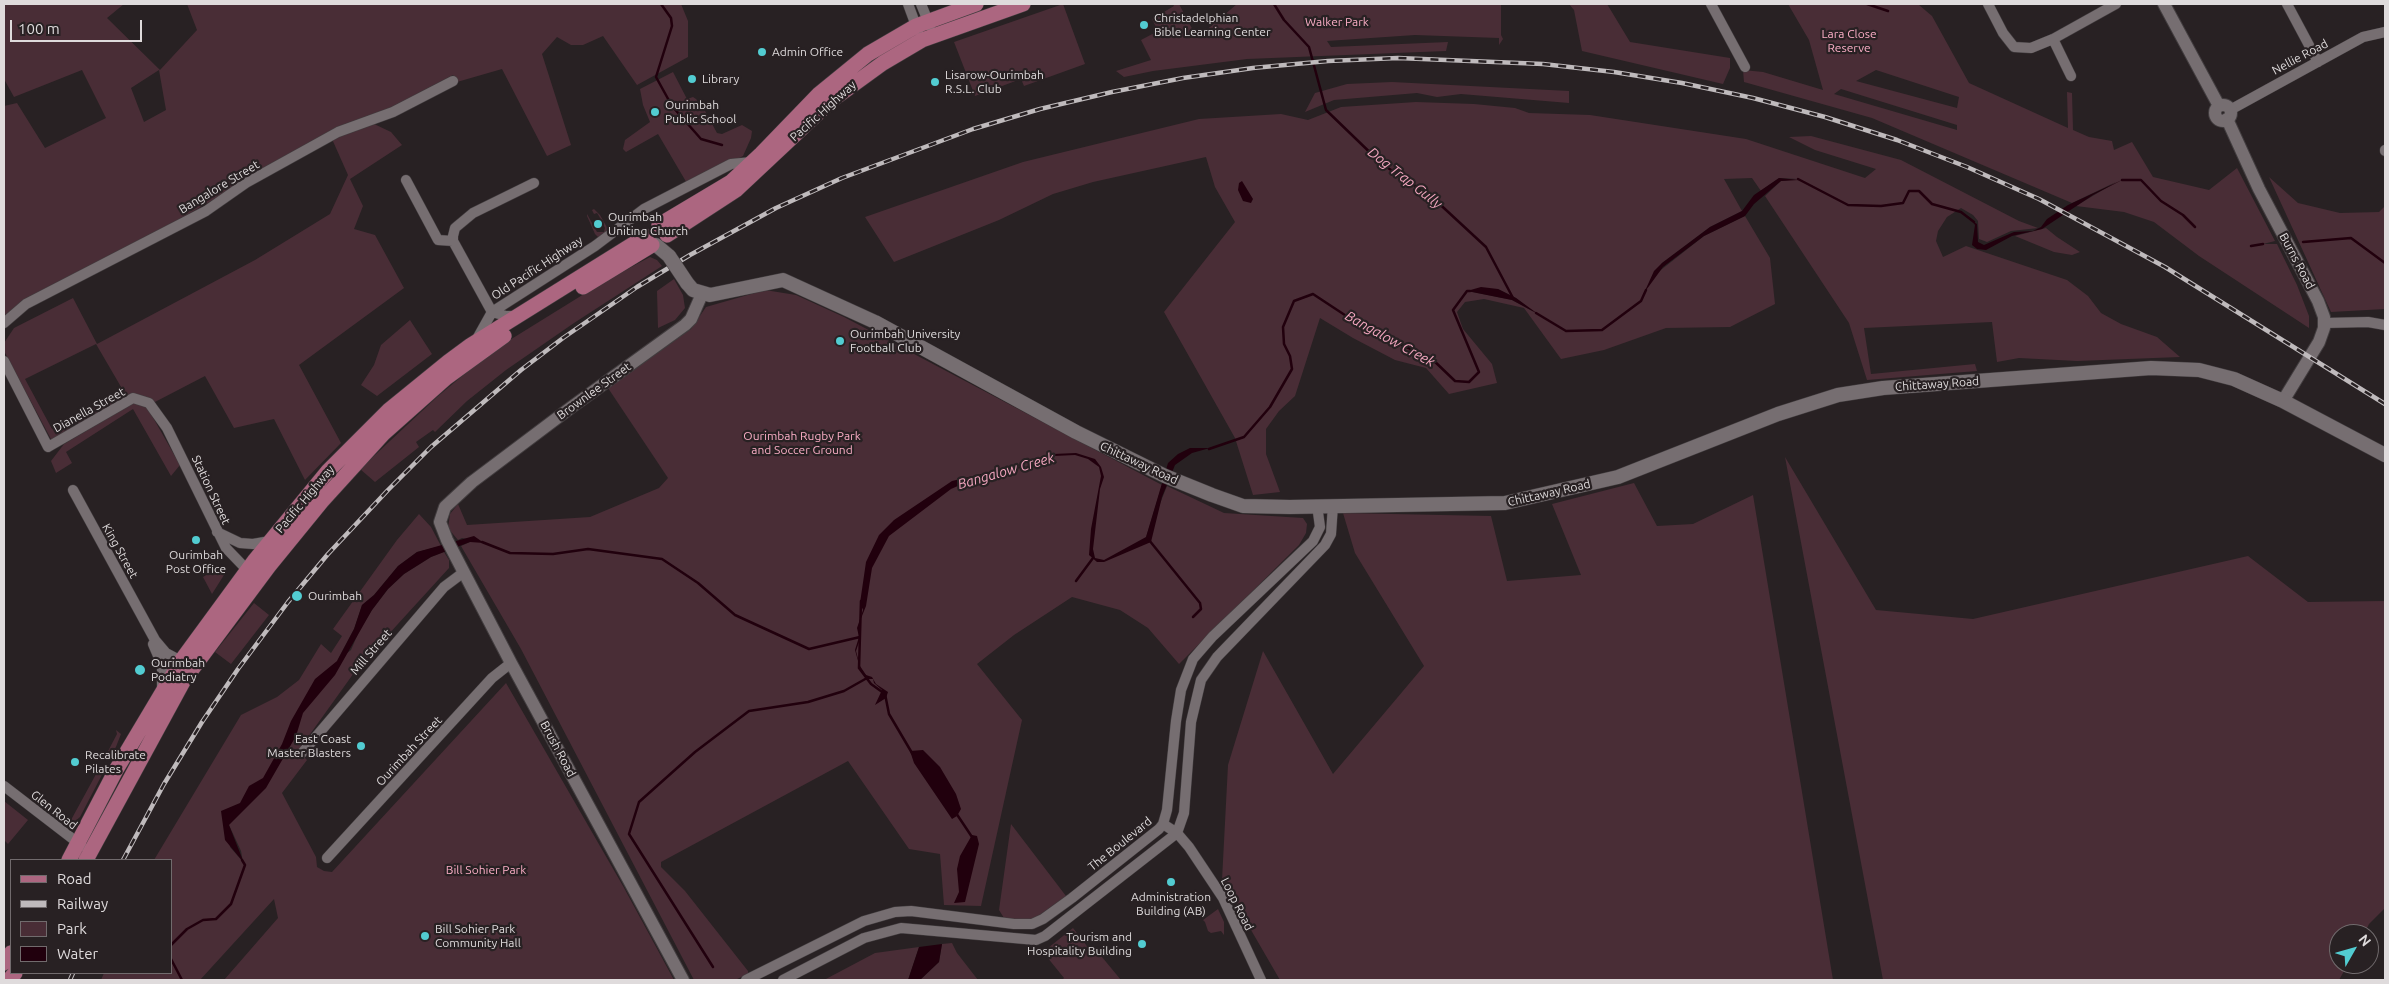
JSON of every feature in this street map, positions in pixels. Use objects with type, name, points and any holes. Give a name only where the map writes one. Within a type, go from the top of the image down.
[{"type":"main road","name":"Pacific Highway","points":[[85,852],[116,770],[181,661],[253,575],[383,434],[429,392],[507,334],[658,238],[720,190],[752,162],[837,78],[868,54],[925,30],[976,4]]},
{"type":"main road","name":"Pacific Highway","points":[[71,859],[85,852],[176,693],[253,575],[270,541],[328,471],[358,439],[414,388],[471,345],[518,315],[658,238],[724,199],[752,178],[817,113],[849,86],[925,30],[1023,4]]},
{"type":"main road","points":[[658,238],[687,283],[693,290],[702,294]]},
{"type":"main road","name":"Chittaway Road","points":[[702,294],[719,294],[783,280],[875,322],[1076,432],[1140,464],[1212,496],[1243,506],[1505,503],[1618,477],[1795,407],[1838,395],[1874,389],[2172,368],[2208,372],[2228,377],[2283,401],[2385,455]]},
{"type":"street","points":[[908,4],[925,30]]},
{"type":"street","points":[[921,4],[925,30]]},
{"type":"street","points":[[1711,4],[1745,67]]},
{"type":"street","points":[[1988,4],[2003,33],[2014,47],[2031,48],[2053,40],[2116,4]]},
{"type":"street","name":"Burns Road","points":[[2164,4],[2225,112],[2276,220],[2322,309],[2325,323]]},
{"type":"street","points":[[2287,4],[2318,62]]},
{"type":"street","name":"Nellie Road","points":[[2225,112],[2363,37],[2385,32]]},
{"type":"street","points":[[2053,40],[2071,76]]},
{"type":"street","name":"Bangalore Street","points":[[4,323],[26,304],[206,211],[246,183],[338,132],[393,112],[453,81]]},
{"type":"street","name":"Old Pacific Highway","points":[[492,312],[595,246],[644,210],[731,164],[752,162]]},
{"type":"street","points":[[406,180],[438,240],[453,240]]},
{"type":"street","points":[[518,315],[506,316],[492,312],[453,240],[456,228],[473,213],[534,183]]},
{"type":"street","name":"Brownlee Street","points":[[441,516],[445,507],[472,482],[685,325],[691,319],[702,294]]},
{"type":"street","points":[[471,345],[482,333],[492,312]]},
{"type":"street","points":[[2283,401],[2319,342],[2325,323],[2368,322],[2385,325]]},
{"type":"street","name":"Dianella Street","points":[[4,361],[48,447],[133,398],[149,403]]},
{"type":"street","name":"Station Street","points":[[149,403],[175,443],[217,531],[231,555],[253,575]]},
{"type":"street","name":"King Street","points":[[73,490],[146,625],[161,648],[181,661]]},
{"type":"street","name":"The Boulevard","points":[[748,980],[864,922],[895,912],[911,911],[1014,924],[1032,924],[1043,919],[1072,898],[1163,824],[1167,810],[1181,690],[1193,659],[1213,636],[1313,541],[1320,527],[1317,505]]},
{"type":"street","points":[[783,980],[864,938],[901,928],[1036,940],[1045,936],[1177,833],[1184,813],[1191,722],[1201,680],[1217,657],[1325,545],[1331,534],[1332,505]]},
{"type":"street","name":"Brush Road","points":[[441,516],[442,528],[447,540],[673,963],[684,980]]},
{"type":"street","points":[[217,531],[240,543],[253,544],[270,541]]},
{"type":"street","name":"Mill Street","points":[[302,752],[444,587],[464,572]]},
{"type":"street","name":"King Street","points":[[146,625],[162,665],[162,691]]},
{"type":"street","name":"Ourimbah Street","points":[[327,858],[492,678],[511,662]]},
{"type":"street","name":"Glen Road","points":[[4,786],[85,852]]},
{"type":"street","name":"Loop Road","points":[[1163,824],[1177,833],[1189,847],[1223,898],[1261,980]]},
{"type":"green space","points":[[4,4],[124,4],[107,18],[160,70],[197,30],[187,4],[681,4],[688,21],[688,57],[637,85],[603,36],[583,45],[571,45],[557,37],[542,54],[571,145],[547,156],[502,69],[457,82],[453,75],[390,108],[345,124],[18,312],[4,315],[4,106],[17,103],[45,148],[106,118],[82,70],[14,97],[4,79]],"holes":[[[159,70],[166,110],[144,122],[131,88]]]},
{"type":"green space","points":[[1063,4],[1085,64],[1024,86],[1021,79],[975,96],[954,42]]},
{"type":"green space","name":"Walker Park","points":[[1173,4],[1179,4],[1197,38],[1237,4],[1501,4],[1501,35],[1503,39],[1499,45],[1499,38],[1415,35],[1327,41],[1331,47],[1448,42],[1446,51],[1247,59],[1153,71],[1124,77],[1116,71],[1151,60],[1141,40],[1158,31],[1152,19],[1174,6]]},
{"type":"green space","points":[[1569,4],[1607,4],[1630,42],[1730,58],[1730,68],[1723,84],[1582,51],[1574,10]]},
{"type":"green space","name":"Lara Close Reserve","points":[[1788,4],[1919,5],[1932,16],[1969,83],[2068,128],[2067,92],[2072,93],[2073,130],[2089,137],[2112,141],[2114,150],[2132,142],[2153,177],[2209,190],[2237,168],[2275,241],[2263,244],[2277,244],[2297,285],[2309,316],[2309,328],[2199,256],[2154,222],[2124,212],[2076,206],[2116,182],[2072,203],[1872,118],[1744,82],[1743,70],[1763,72],[1823,90],[1809,40]],"holes":[[[1876,70],[1959,97],[1957,108],[1856,81]],[[1841,89],[1957,125],[1957,130],[1834,94]]]},
{"type":"green space","points":[[673,72],[687,99],[693,97],[696,99],[704,109],[717,133],[722,134],[742,125],[752,131],[743,156],[688,185],[658,134],[626,152],[623,149],[625,140],[650,122],[643,105],[640,89]]},
{"type":"green space","points":[[1392,82],[1569,91],[1569,103],[1461,94],[1437,97],[1417,93],[1334,100],[1305,112],[1315,93],[1347,84]]},
{"type":"green space","points":[[1416,102],[1474,104],[1515,108],[1529,113],[1590,115],[1746,139],[1865,178],[1876,169],[1815,150],[1789,137],[1811,136],[1901,160],[2019,221],[2038,228],[2011,231],[1987,242],[1979,239],[1978,221],[1973,215],[1961,208],[1947,217],[1938,231],[1936,241],[1943,257],[1966,246],[2067,280],[2088,296],[2101,313],[2121,324],[2157,337],[2180,357],[2077,361],[2019,358],[1997,362],[1992,322],[1864,328],[1871,374],[1975,364],[1977,371],[1867,380],[1849,323],[1765,196],[1781,181],[1798,179],[1779,178],[1761,191],[1752,178],[1724,179],[1742,211],[1710,227],[1662,263],[1657,273],[1704,236],[1745,216],[1770,258],[1775,304],[1730,327],[1666,328],[1604,350],[1561,359],[1524,308],[1484,299],[1465,302],[1457,312],[1463,329],[1492,364],[1497,383],[1449,394],[1426,368],[1395,360],[1320,318],[1295,396],[1279,411],[1266,429],[1266,454],[1280,492],[1253,495],[1235,438],[1164,312],[1235,222],[1215,187],[1206,157],[1093,182],[1053,194],[999,220],[894,262],[865,217],[1023,162],[1199,119],[1281,114],[1308,120],[1341,107]],"holes":[[[1498,289],[1516,298],[1534,312],[1512,300],[1468,291]]]},
{"type":"green space","points":[[372,123],[391,132],[402,145],[350,179],[363,206],[354,229],[375,235],[404,288],[299,365],[341,443],[305,480],[274,419],[234,428],[205,376],[153,403],[140,395],[78,426],[78,415],[124,392],[96,344],[25,379],[52,429],[70,419],[72,429],[52,441],[4,351],[4,343],[14,328],[73,298],[97,344],[255,260],[330,214],[348,175],[332,139]]},
{"type":"green space","points":[[2269,177],[2298,203],[2340,213],[2379,212],[2385,206],[2385,309],[2331,312]]},
{"type":"green space","points":[[594,209],[600,215],[609,231],[599,238],[595,234],[587,216],[587,214],[597,232],[604,232],[605,228],[597,213],[594,214],[592,210]]},
{"type":"green space","points":[[2046,228],[2080,252],[2072,255],[2054,252],[2015,236]]},
{"type":"green space","points":[[650,257],[657,260],[662,266],[506,370],[467,401],[435,432],[433,430],[416,442],[419,447],[375,482],[360,469],[437,397],[492,351],[605,281]]},
{"type":"green space","points":[[674,279],[683,295],[685,308],[675,320],[658,328],[657,291]]},
{"type":"green space","name":"Ourimbah Rugby Park and Soccer Ground","points":[[765,290],[796,295],[844,317],[1162,485],[1144,544],[1167,486],[1224,513],[1303,518],[1307,524],[1306,533],[1299,545],[1179,664],[1148,628],[1120,610],[1072,597],[1014,635],[977,664],[1022,720],[981,906],[944,905],[940,854],[909,849],[848,761],[661,862],[661,867],[685,891],[748,971],[748,974],[735,980],[694,980],[521,649],[461,546],[470,542],[483,542],[462,538],[458,540],[448,528],[450,514],[458,504],[467,525],[590,517],[659,488],[668,478],[608,388],[691,329],[706,307]]},
{"type":"green space","points":[[410,320],[432,354],[377,396],[361,385],[374,365],[381,345]]},
{"type":"green space","points":[[135,402],[147,407],[180,465],[171,476],[133,409],[66,452],[72,463],[56,473],[51,461],[64,444]]},
{"type":"green space","points":[[1785,457],[1876,610],[1973,619],[2248,556],[2308,602],[2385,601],[2385,908],[2369,924],[2329,924],[2329,974],[2342,974],[2339,980],[1883,980]]},
{"type":"green space","points":[[1634,483],[1657,526],[1693,524],[1753,495],[1833,980],[1280,980],[1222,880],[1228,765],[1263,651],[1333,774],[1424,666],[1355,553],[1343,513],[1491,516],[1507,581],[1581,575],[1552,504]]},
{"type":"green space","name":"Bill Sohier Park","points":[[419,514],[431,527],[441,546],[417,552],[398,566],[374,595],[362,605],[354,629],[337,661],[351,650],[360,629],[372,610],[388,589],[404,574],[431,557],[444,552],[449,560],[449,568],[356,670],[298,751],[307,760],[282,793],[316,857],[317,867],[324,871],[332,872],[506,683],[623,886],[674,980],[224,980],[278,918],[274,899],[200,980],[101,980],[104,974],[172,974],[172,859],[155,859],[241,715],[277,697],[299,680],[321,644],[331,653],[342,636],[333,629],[397,540]],"holes":[[[229,825],[241,851],[243,862],[230,847]]]},
{"type":"green space","points":[[220,567],[224,575],[212,594],[203,577]]},
{"type":"green space","points":[[254,603],[269,615],[231,664],[215,652]]},
{"type":"green space","points":[[116,730],[121,734],[112,757],[109,758],[106,755],[117,734]]},
{"type":"green space","points":[[101,765],[106,767],[80,817],[73,823],[69,822],[63,818],[64,816],[71,820]]},
{"type":"green space","points":[[4,801],[28,820],[8,844],[4,840]]},
{"type":"green space","points":[[1011,824],[1066,896],[1034,919],[1020,921],[1004,918],[999,910]]},
{"type":"green space","points":[[1218,909],[1224,922],[1224,935],[1221,931],[1211,933],[1208,931],[1203,920]]},
{"type":"green space","points":[[1073,928],[1093,954],[1097,951],[1121,980],[1062,980],[1064,978],[1043,952]]},
{"type":"green space","points":[[952,943],[957,953],[978,980],[920,980],[939,962],[942,944]]},
{"type":"green space","points":[[919,947],[908,980],[824,980],[875,953]]},
{"type":"water","points":[[1779,178],[1799,180],[1781,181],[1754,204],[1745,216],[1704,236],[1663,267],[1644,293],[1654,271],[1662,263],[1710,227],[1742,211],[1754,195]]},
{"type":"water","points":[[2124,179],[2093,195],[2042,229],[2012,236],[1986,250],[1977,249],[1972,245],[1975,225],[1972,221],[1977,224],[1978,242],[1984,245],[2014,232],[2033,231],[2041,227],[2047,219],[2068,205]]},
{"type":"water","points":[[1242,181],[1253,199],[1251,203],[1243,201],[1238,190],[1239,183]]},
{"type":"water","points":[[1481,287],[1498,289],[1516,298],[1538,314],[1512,300],[1467,291]]},
{"type":"water","points":[[1190,448],[1210,448],[1192,453],[1175,465],[1162,497],[1151,542],[1104,562],[1097,562],[1089,555],[1091,529],[1101,476],[1099,467],[1088,459],[1075,455],[1054,456],[1029,466],[1053,454],[1076,453],[1095,459],[1101,467],[1104,477],[1100,489],[1093,549],[1095,558],[1104,560],[1146,537],[1168,463],[1178,454]]},
{"type":"water","points":[[1029,466],[978,477],[951,489],[889,536],[872,568],[866,606],[860,621],[861,636],[856,651],[860,666],[866,675],[872,677],[876,684],[888,692],[886,698],[875,705],[882,690],[874,683],[873,679],[868,679],[860,668],[855,650],[859,637],[857,628],[863,610],[860,603],[866,562],[879,535],[894,520],[952,481],[994,471]]},
{"type":"water","points":[[474,536],[484,543],[470,542],[431,557],[404,574],[388,589],[372,610],[335,675],[303,713],[296,736],[266,788],[229,825],[244,863],[225,840],[221,811],[240,803],[249,786],[263,778],[282,744],[291,721],[315,679],[337,661],[354,629],[362,605],[374,595],[398,566],[417,552]]},
{"type":"water","points":[[923,750],[940,767],[956,794],[961,809],[957,816],[952,819],[914,763],[910,751]]},
{"type":"water","points":[[972,835],[977,836],[979,844],[965,902],[954,903],[959,892],[957,869],[960,856]]},
{"type":"water","points":[[942,944],[939,962],[920,980],[908,980],[919,947]]},
{"type":"waterway","points":[[661,4],[671,18],[672,26],[656,77],[672,106],[701,139],[722,145]]},
{"type":"waterway","name":"Dog Trap Gully","points":[[1274,4],[1284,20],[1309,47],[1326,110],[1382,164],[1432,197],[1486,247],[1513,298]]},
{"type":"waterway","points":[[1867,4],[1888,11]]},
{"type":"waterway","name":"Bangalow Creek","points":[[1798,179],[1848,205],[1881,206],[1903,203],[1909,191],[1919,191],[1932,204],[1961,212],[1974,222]]},
{"type":"waterway","name":"Bangalow Creek","points":[[2122,180],[2141,180],[2161,201],[2183,215],[2195,227]]},
{"type":"waterway","name":"Bangalow Creek","points":[[2303,242],[2351,238],[2385,263]]},
{"type":"waterway","name":"Bangalow Creek","points":[[2251,246],[2263,244]]},
{"type":"waterway","name":"Bangalow Creek","points":[[1536,313],[1566,331],[1602,330],[1641,301],[1646,290]]},
{"type":"waterway","name":"Bangalow Creek","points":[[1209,449],[1244,437],[1270,407],[1292,369],[1290,356],[1284,344],[1283,327],[1294,301],[1313,294],[1366,329],[1431,358],[1455,381],[1469,382],[1479,372],[1453,310],[1467,291],[1470,291]]},
{"type":"waterway","points":[[1149,540],[1200,603],[1201,609],[1193,617]]},
{"type":"waterway","name":"Bangalow Creek","points":[[482,542],[510,553],[553,554],[588,549],[662,559],[698,583],[735,615],[809,649],[860,637]]},
{"type":"waterway","points":[[1076,581],[1093,558]]},
{"type":"waterway","points":[[861,601],[859,668],[871,684],[885,694],[889,714],[912,753]]},
{"type":"waterway","points":[[713,967],[629,834],[639,802],[695,752],[749,711],[808,702],[844,691],[867,678]]},
{"type":"waterway","points":[[956,813],[972,837]]},
{"type":"waterway","name":"Bangalow Creek","points":[[172,944],[187,929],[203,920],[216,919],[231,904],[245,865],[242,860]]},
{"type":"waterway","name":"Bangalow Creek","points":[[172,961],[182,980]]},
{"type":"railway","points":[[124,859],[164,784],[202,722],[238,669],[288,602],[328,554],[431,447],[521,370],[563,338],[637,287],[690,255],[776,208],[842,178],[973,129],[1040,109],[1112,92],[1183,78],[1253,68],[1328,61],[1398,58],[1543,64],[1614,72],[1682,83],[1753,98],[1825,117],[1897,140],[1967,167],[2039,199],[2165,267],[2385,404]]},
{"type":"railway","points":[[70,980],[73,974]]},
{"type":"place","name":"Christadelphian Bible Learning Center","points":[[1144,25]]},
{"type":"place","name":"Admin Office","points":[[762,52]]},
{"type":"place","name":"Library","points":[[692,79]]},
{"type":"place","name":"Lisarow-Ourimbah R.S.L. Club","points":[[935,82]]},
{"type":"place","name":"Ourimbah Public School","points":[[655,112]]},
{"type":"place","name":"Ourimbah Uniting Church","points":[[598,224]]},
{"type":"place","name":"Ourimbah University Football Club","points":[[840,341]]},
{"type":"place","name":"Ourimbah Post Office","points":[[196,540]]},
{"type":"place","name":"Ourimbah","points":[[297,596]]},
{"type":"place","name":"Ourimbah Podiatry","points":[[140,670]]},
{"type":"place","name":"East Coast Master Blasters","points":[[361,746]]},
{"type":"place","name":"Recalibrate Pilates","points":[[75,762]]},
{"type":"place","name":"Administration Building (AB)","points":[[1171,882]]},
{"type":"place","name":"Bill Sohier Park Community Hall","points":[[425,936]]},
{"type":"place","name":"Tourism and Hospitality Building","points":[[1142,944]]}]
